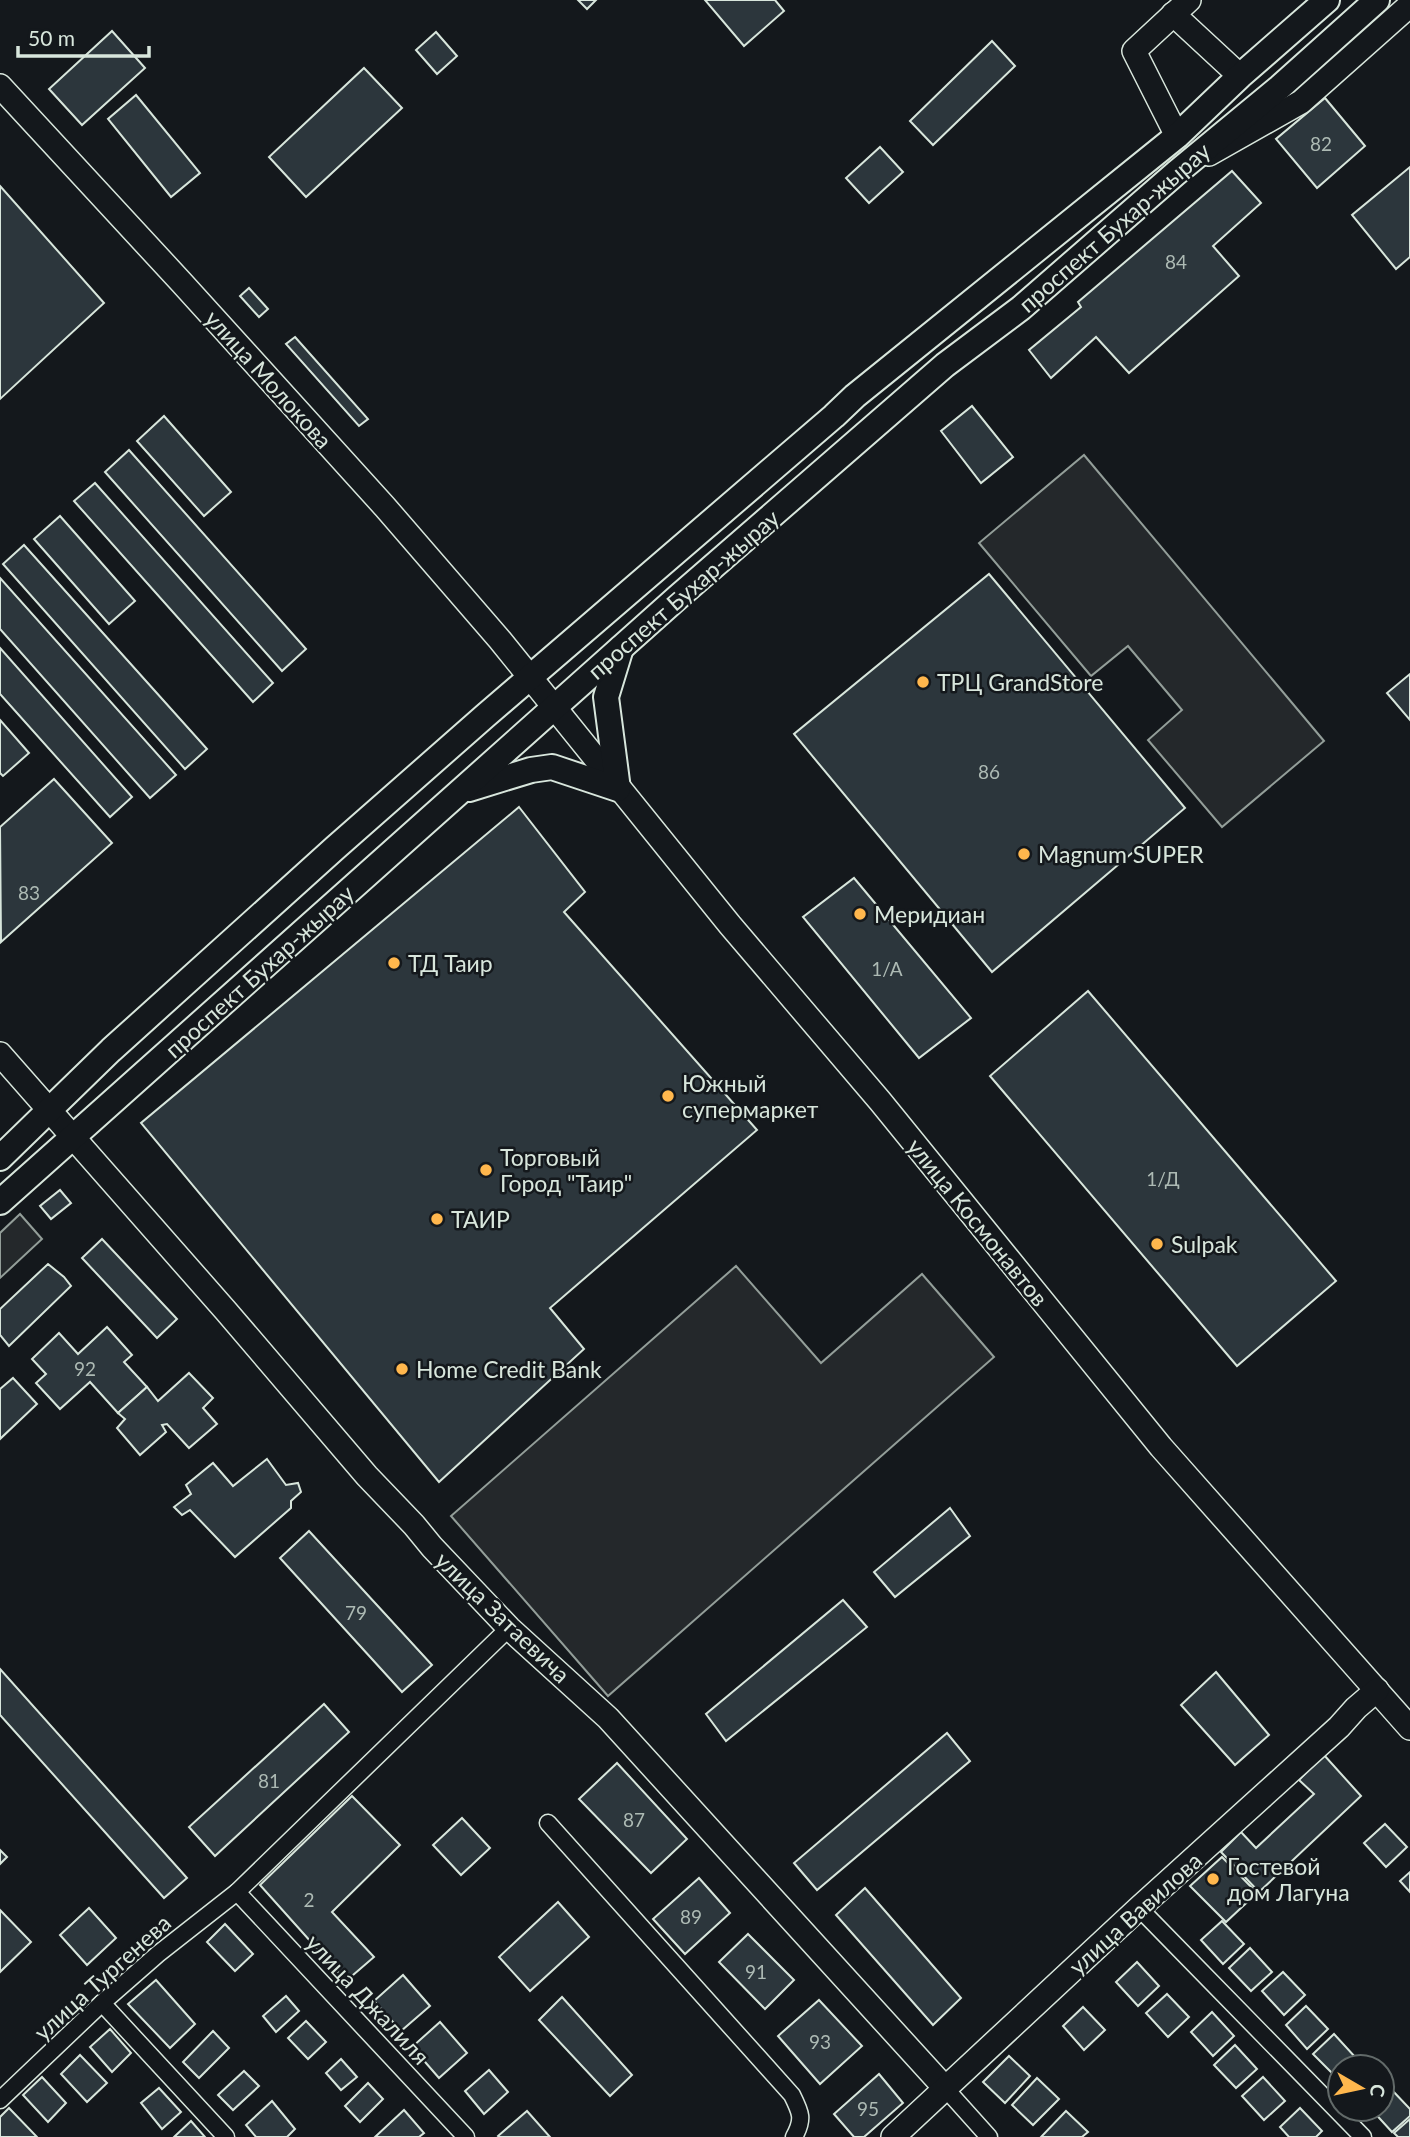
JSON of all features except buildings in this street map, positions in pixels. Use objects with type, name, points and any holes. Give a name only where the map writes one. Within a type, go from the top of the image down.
[{"type":"main road","name":"проспект Бухар-жырау","points":[[0,1158],[121,1041],[530,678],[855,396],[1177,136],[1327,0]]},
{"type":"main road","name":"проспект Бухар-жырау","points":[[0,1202],[621,648],[945,365],[1021,309],[1176,173],[1280,87],[1377,0]]},
{"type":"main road","points":[[1000,281],[1021,309]]},
{"type":"main road","points":[[462,791],[531,770],[552,767],[618,789],[606,697],[621,648]]},
{"type":"street","points":[[1176,173],[1301,102],[1410,5]]},
{"type":"street","points":[[1177,136],[1134,51],[1181,7],[1249,68]]},
{"type":"street","name":"улица Молокова","points":[[0,86],[385,507],[555,708]]},
{"type":"street","name":"улица Космонавтов","points":[[555,708],[618,789],[880,1101],[1161,1447],[1410,1728]]},
{"type":"street","name":"улица Затаевича","points":[[0,1054],[226,1311],[366,1476],[509,1628],[608,1718],[945,2088]]},
{"type":"street","name":"улица Тургенева","points":[[0,2100],[102,2003],[158,1954],[237,1892],[509,1628]]},
{"type":"street","name":"улица Вавилова","points":[[893,2137],[1377,1690]]},
{"type":"street","points":[[548,1823],[792,2095],[800,2111],[801,2124],[794,2137]]},
{"type":"street","name":"улица Джалиля","points":[[237,1892],[466,2137]]},
{"type":"street","points":[[1139,1908],[1363,2137]]},
{"type":"street","points":[[102,2003],[226,2137]]},
{"type":"street","points":[[945,2088],[989,2137]]},
{"type":"shaded area","points":[[1084,455],[1324,741],[1222,827],[1148,740],[1182,710],[1128,646],[1091,676],[979,543]]},
{"type":"shaded area","points":[[20,1214],[42,1239],[0,1278],[0,1233]]},
{"type":"shaded area","points":[[736,1266],[821,1363],[922,1274],[994,1357],[608,1696],[451,1516]]},
{"type":"place","name":"ТРЦ GrandStore","points":[[923,682]]},
{"type":"place","name":"Magnum SUPER","points":[[1024,854]]},
{"type":"place","name":"Меридиан","points":[[860,914]]},
{"type":"place","name":"ТД Таир","points":[[394,963]]},
{"type":"place","name":"Южный супермаркет","points":[[668,1096]]},
{"type":"place","name":"Торговый Город \"Таир\"","points":[[486,1170]]},
{"type":"place","name":"ТАИР","points":[[437,1219]]},
{"type":"place","name":"Sulpak","points":[[1157,1244]]},
{"type":"place","name":"Home Credit Bank","points":[[402,1369]]},
{"type":"place","name":"Гостевой дом Лагуна","points":[[1213,1879]]}]
